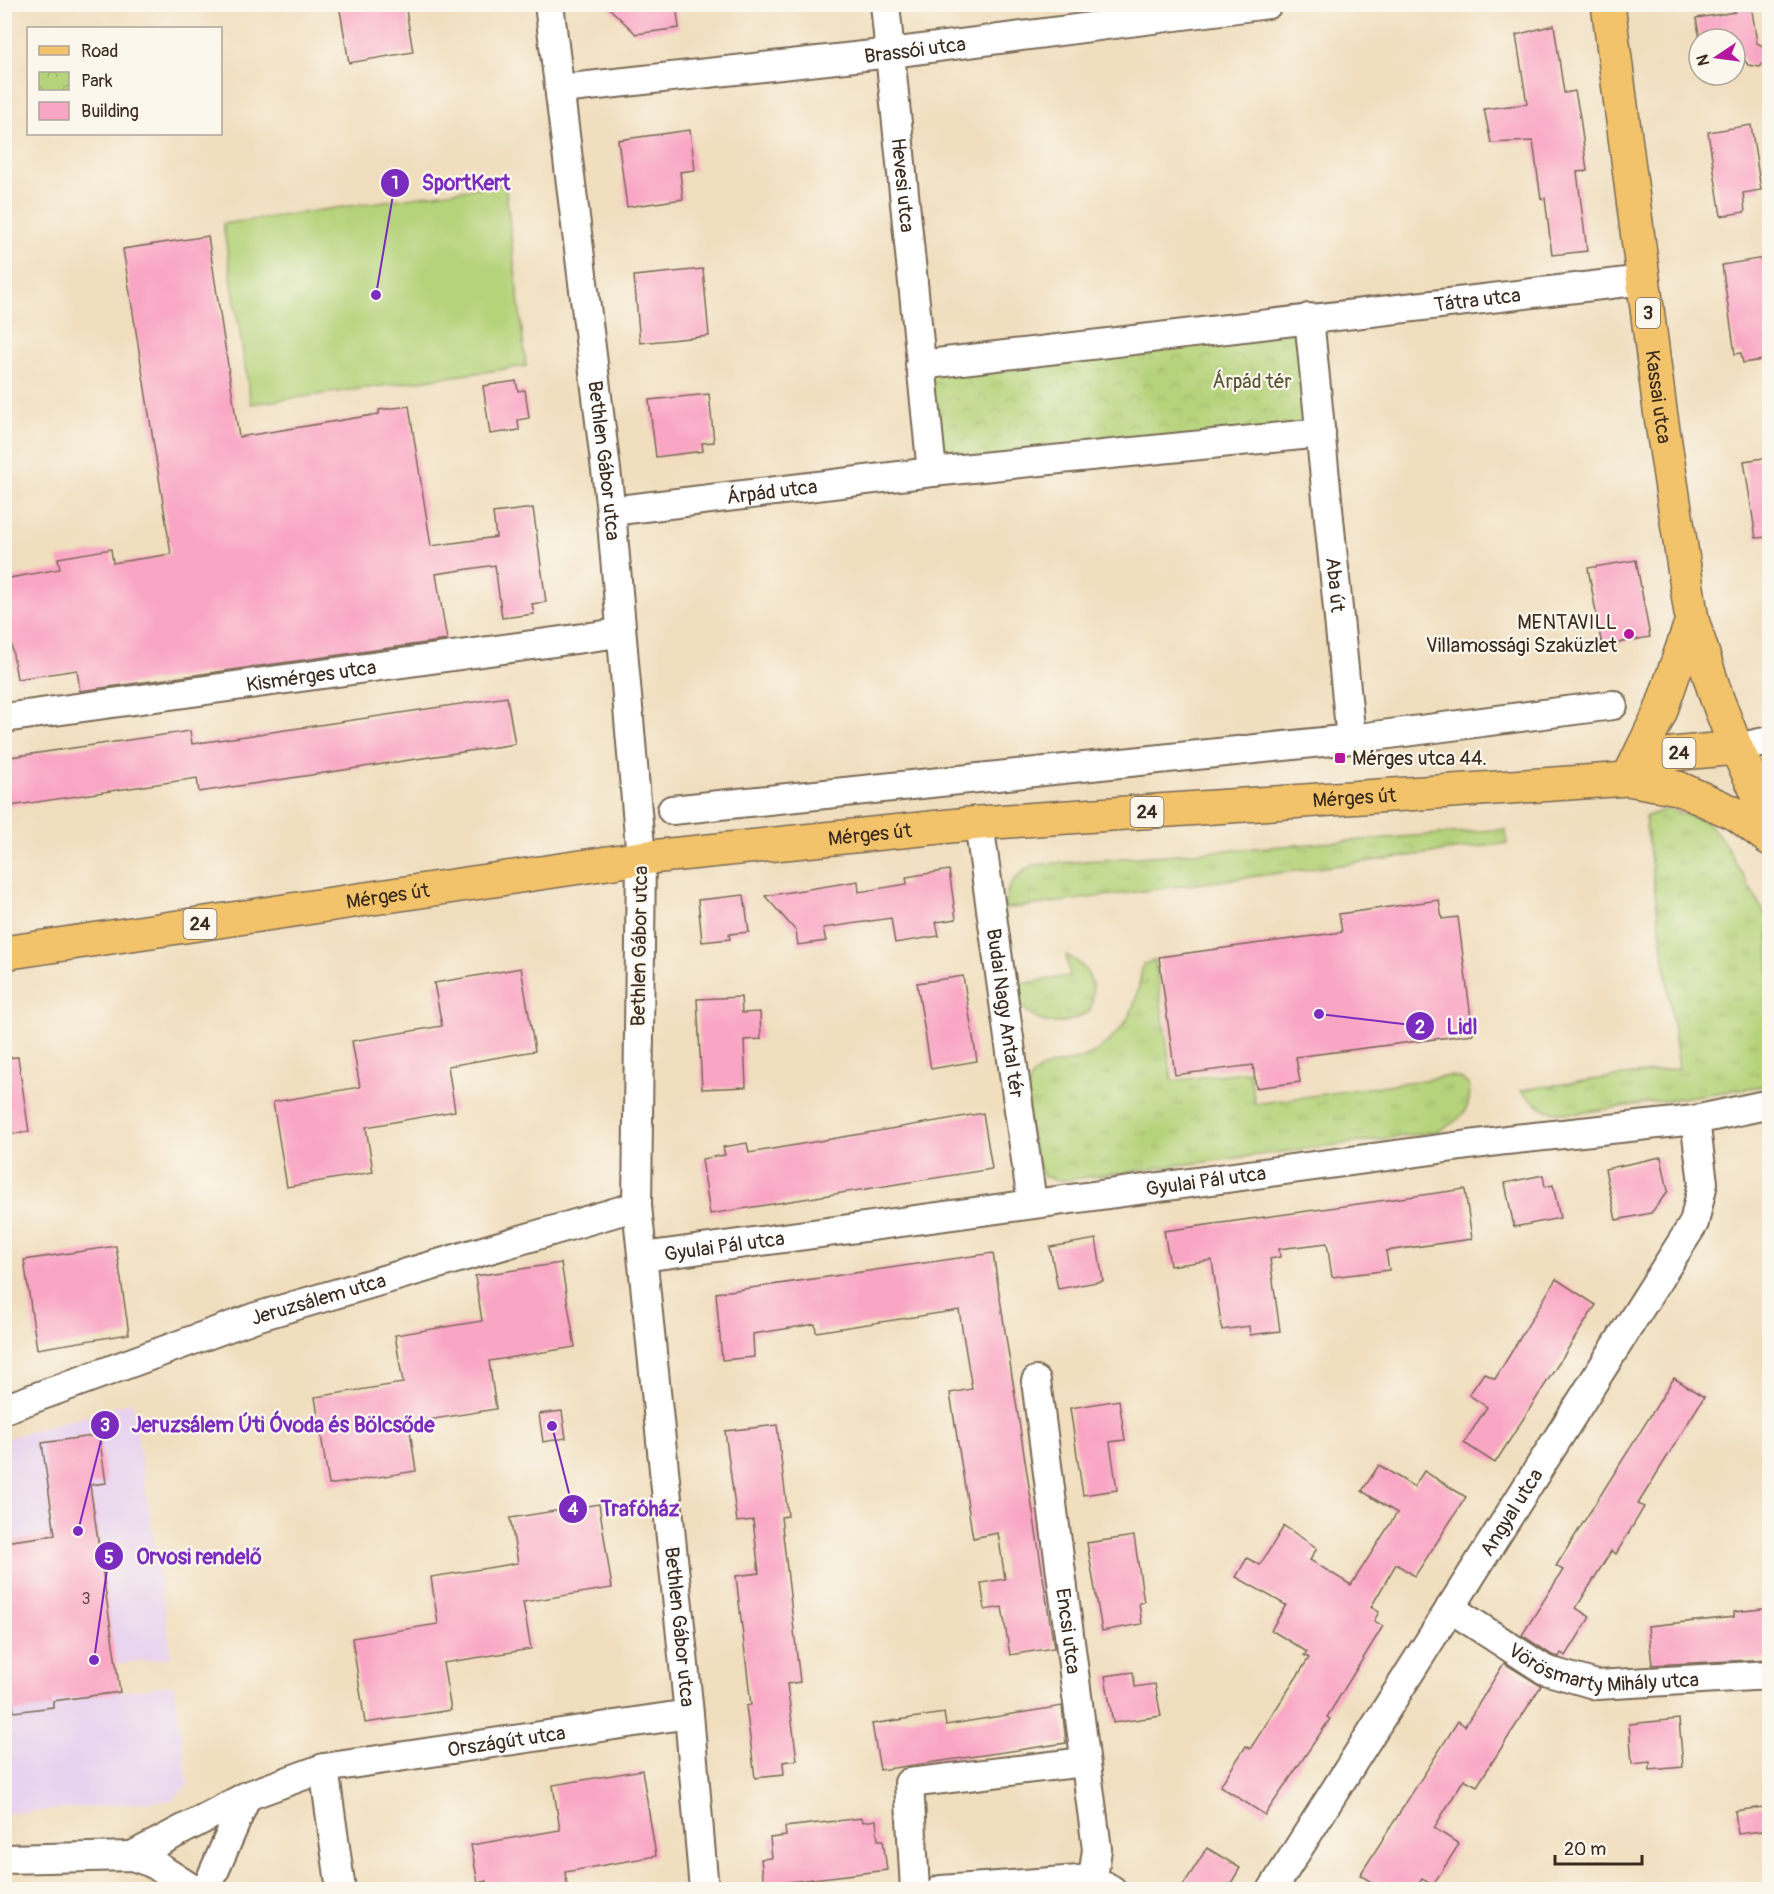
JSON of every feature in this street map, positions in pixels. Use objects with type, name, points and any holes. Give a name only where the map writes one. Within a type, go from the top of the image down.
[{"type":"main road","name":"Kassai utca","points":[[1608,4],[1661,421],[1692,620],[1716,696],[1736,748]]},
{"type":"main road","points":[[1692,620],[1659,713],[1628,779],[1678,788],[1738,815],[1770,839]]},
{"type":"main road","name":"Mérges út","points":[[4,953],[641,858],[980,823],[1628,779],[1672,754],[1736,748]]},
{"type":"main road","name":"3","points":[[1736,748],[1770,818]]},
{"type":"street","name":"Bethlen Gábor utca","points":[[549,4],[611,511],[619,633],[641,858],[637,1206],[689,1714],[704,1890]]},
{"type":"street","name":"Hevesi utca","points":[[885,4],[920,365]]},
{"type":"street","name":"Brassói utca","points":[[561,89],[891,53],[1268,4]]},
{"type":"street","name":"Tátra utca","points":[[1310,318],[1644,280]]},
{"type":"street","points":[[1310,318],[1321,433],[932,472],[920,365],[1310,318]]},
{"type":"street","name":"Aba út","points":[[1321,433],[1351,739]]},
{"type":"street","name":"Árpád utca","points":[[611,511],[932,472]]},
{"type":"street","name":"Kismérges utca","points":[[4,718],[619,633]]},
{"type":"street","points":[[672,810],[1351,739],[1613,705]]},
{"type":"street","points":[[1736,748],[1770,741]]},
{"type":"street","name":"Budai Nagy Antal tér","points":[[980,823],[1032,1203]]},
{"type":"street","name":"Gyulai Pál utca","points":[[643,1257],[1506,1140],[1695,1120],[1770,1104]]},
{"type":"street","name":"Angyal utca","points":[[1272,1890],[1694,1222],[1703,1183],[1695,1120]]},
{"type":"street","name":"Jeruzsálem utca","points":[[4,1409],[256,1317],[637,1206]]},
{"type":"street","name":"Encsi utca","points":[[1036,1382],[1084,1762],[1103,1884]]},
{"type":"street","name":"Vörösmarty Mihály utca","points":[[1450,1608],[1545,1670],[1597,1685],[1770,1675]]},
{"type":"street","name":"Országút utca","points":[[132,1856],[247,1796],[324,1768],[689,1714]]},
{"type":"street","points":[[915,1890],[909,1783],[1084,1762]]},
{"type":"street","points":[[324,1768],[342,1890]]},
{"type":"street","points":[[206,1890],[247,1796]]},
{"type":"street","name":"Országút utca","points":[[4,1859],[132,1856],[152,1863],[194,1890]]},
{"type":"street","points":[[941,1890],[1103,1884]]},
{"type":"shaded area","points":[[132,1402],[172,1657],[117,1664],[110,1624],[69,1629],[120,1692],[174,1685],[188,1784],[172,1800],[5,1814],[5,1720],[12,1719],[4,1661],[5,1439]]},
{"type":"green space","points":[[505,184],[526,366],[251,404],[223,224]]},
{"type":"green space","name":"Árpád tér","points":[[1304,323],[1311,426],[936,465],[926,370]]},
{"type":"green space","points":[[1667,809],[1705,821],[1720,836],[1769,921],[1769,1085],[1580,1113],[1560,1113],[1547,1110],[1520,1090],[1679,1068],[1645,817]]},
{"type":"green space","points":[[1506,829],[1507,843],[1005,909],[1005,901],[1012,883],[1033,865]]},
{"type":"green space","points":[[1066,955],[1081,966],[1090,978],[1093,993],[1090,1011],[1065,1022],[1054,1023],[1033,1017],[1018,999],[1013,985],[1070,976]]},
{"type":"green space","points":[[1155,960],[1172,1081],[1249,1071],[1255,1104],[1450,1076],[1460,1078],[1469,1085],[1469,1102],[1466,1109],[1457,1120],[1436,1132],[1058,1181],[1043,1176],[1028,1122],[1028,1091],[1031,1079],[1044,1068],[1093,1054],[1115,1035],[1133,1008],[1143,964]]},
{"type":"building","points":[[339,4],[405,4],[413,52],[349,63]]},
{"type":"building","points":[[605,4],[676,4],[679,28],[636,34]]},
{"type":"building","points":[[1735,4],[1751,4],[1757,43],[1763,46],[1768,57],[1760,67],[1747,64],[1747,27],[1698,27],[1696,18],[1735,12]]},
{"type":"building","points":[[1554,25],[1564,93],[1575,91],[1580,117],[1587,171],[1577,172],[1587,251],[1552,255],[1545,198],[1541,199],[1533,141],[1491,143],[1484,109],[1527,104],[1516,35]]},
{"type":"building","points":[[1751,125],[1761,190],[1743,193],[1745,212],[1721,216],[1708,132]]},
{"type":"building","points":[[690,130],[695,170],[680,172],[683,199],[627,207],[618,140]]},
{"type":"building","points":[[208,236],[239,437],[379,414],[379,410],[409,406],[431,546],[496,537],[493,513],[533,508],[546,602],[532,604],[534,614],[502,618],[495,565],[436,574],[447,640],[80,691],[77,670],[17,679],[4,600],[4,579],[60,569],[58,558],[111,549],[113,563],[171,554],[123,249]]},
{"type":"building","points":[[1763,258],[1770,286],[1770,359],[1743,363],[1741,353],[1735,354],[1722,265]]},
{"type":"building","points":[[703,269],[709,336],[640,343],[634,276]]},
{"type":"building","points":[[516,381],[518,391],[525,390],[529,418],[518,420],[519,430],[490,434],[483,386]]},
{"type":"building","points":[[709,394],[714,442],[702,443],[703,451],[656,457],[649,400]]},
{"type":"building","points":[[1770,457],[1770,537],[1756,538],[1744,461]]},
{"type":"building","points":[[1636,560],[1650,637],[1602,646],[1588,568]]},
{"type":"building","points":[[507,697],[515,744],[199,792],[197,778],[4,807],[4,758],[190,731],[192,744]]},
{"type":"building","points":[[949,870],[956,919],[936,922],[939,936],[895,943],[891,918],[823,928],[826,941],[798,945],[796,931],[765,896],[858,881],[859,892],[907,884],[906,877]]},
{"type":"building","points":[[744,895],[749,932],[729,934],[730,939],[702,942],[698,900]]},
{"type":"building","points":[[1439,900],[1442,919],[1458,917],[1473,1034],[1296,1057],[1300,1082],[1256,1088],[1253,1065],[1175,1075],[1159,957],[1342,932],[1339,914]]},
{"type":"building","points":[[521,968],[535,1051],[448,1066],[455,1111],[366,1127],[373,1172],[287,1187],[273,1102],[360,1087],[352,1041],[442,1026],[434,983]]},
{"type":"building","points":[[963,976],[977,1061],[931,1069],[917,983]]},
{"type":"building","points":[[741,997],[742,1013],[760,1012],[761,1039],[744,1040],[746,1087],[702,1089],[697,999]]},
{"type":"building","points":[[18,1057],[29,1132],[4,1135],[4,1058]]},
{"type":"building","points":[[983,1113],[992,1169],[710,1214],[702,1159],[725,1155],[723,1147],[747,1143],[749,1153]]},
{"type":"building","points":[[1661,1157],[1668,1191],[1651,1213],[1616,1220],[1605,1169]]},
{"type":"building","points":[[1543,1175],[1545,1187],[1553,1185],[1560,1218],[1514,1227],[1505,1183]]},
{"type":"building","points":[[1465,1189],[1472,1239],[1386,1251],[1389,1270],[1332,1277],[1327,1243],[1279,1249],[1280,1257],[1270,1259],[1280,1331],[1250,1335],[1249,1326],[1222,1330],[1212,1260],[1170,1266],[1164,1231]]},
{"type":"building","points":[[1096,1239],[1103,1281],[1058,1289],[1050,1247]]},
{"type":"building","points":[[116,1246],[129,1334],[37,1349],[24,1260]]},
{"type":"building","points":[[993,1253],[1054,1648],[1010,1655],[1002,1607],[985,1610],[981,1583],[1005,1579],[998,1533],[973,1538],[950,1393],[972,1389],[959,1310],[816,1332],[815,1324],[753,1334],[754,1357],[722,1360],[716,1293]]},
{"type":"building","points":[[561,1263],[575,1347],[489,1361],[496,1409],[409,1423],[416,1471],[329,1485],[315,1397],[403,1383],[395,1335],[482,1321],[475,1276]]},
{"type":"building","points":[[1556,1279],[1596,1305],[1495,1463],[1464,1443],[1487,1407],[1469,1395],[1484,1373],[1495,1379]]},
{"type":"building","points":[[1674,1378],[1704,1397],[1638,1504],[1644,1507],[1616,1554],[1611,1551],[1576,1608],[1590,1617],[1566,1656],[1561,1653],[1559,1657],[1552,1655],[1522,1635],[1563,1570],[1556,1566]]},
{"type":"building","points":[[1119,1400],[1125,1440],[1110,1442],[1117,1490],[1083,1495],[1070,1408]]},
{"type":"building","points":[[562,1411],[566,1438],[543,1442],[539,1414]]},
{"type":"building","points":[[777,1425],[788,1516],[781,1517],[800,1682],[787,1684],[797,1760],[783,1762],[784,1775],[755,1778],[746,1706],[751,1705],[736,1576],[759,1573],[753,1520],[737,1522],[725,1431]]},
{"type":"building","points":[[99,1435],[106,1483],[90,1485],[120,1692],[53,1701],[53,1707],[14,1712],[4,1643],[4,1542],[55,1535],[42,1443]]},
{"type":"building","points":[[1379,1465],[1414,1487],[1424,1471],[1466,1497],[1415,1576],[1396,1564],[1371,1607],[1379,1612],[1374,1621],[1383,1626],[1327,1717],[1330,1719],[1265,1815],[1220,1786],[1246,1746],[1250,1749],[1309,1658],[1304,1655],[1307,1652],[1271,1630],[1286,1605],[1236,1577],[1247,1558],[1260,1565],[1284,1526],[1317,1548],[1310,1560],[1351,1585],[1397,1513],[1362,1491]]},
{"type":"building","points":[[599,1504],[612,1588],[523,1602],[531,1649],[443,1663],[451,1710],[365,1723],[352,1638],[438,1624],[431,1577],[518,1563],[510,1518]]},
{"type":"building","points":[[1134,1536],[1144,1602],[1139,1603],[1142,1624],[1102,1631],[1087,1543]]},
{"type":"building","points":[[1770,1608],[1770,1659],[1652,1665],[1648,1626],[1734,1617],[1734,1612]]},
{"type":"building","points":[[1504,1663],[1541,1686],[1477,1786],[1464,1779],[1434,1828],[1459,1844],[1433,1885],[1422,1879],[1415,1890],[1384,1890],[1360,1875],[1458,1721],[1465,1726]]},
{"type":"building","points":[[1133,1672],[1135,1687],[1155,1684],[1161,1716],[1113,1723],[1105,1676]]},
{"type":"building","points":[[1062,1706],[1066,1743],[880,1770],[872,1724],[944,1713],[946,1725]]},
{"type":"building","points":[[1679,1719],[1683,1767],[1650,1770],[1650,1762],[1632,1764],[1629,1724]]},
{"type":"building","points":[[642,1770],[656,1856],[565,1872],[568,1890],[487,1890],[486,1881],[478,1883],[471,1845],[560,1830],[553,1785]]},
{"type":"building","points":[[1770,1806],[1770,1830],[1738,1834],[1735,1811]]},
{"type":"building","points":[[862,1818],[863,1822],[876,1820],[878,1840],[883,1840],[887,1870],[764,1885],[761,1859],[772,1858],[770,1838],[786,1836],[785,1827]]},
{"type":"building","points":[[1207,1848],[1240,1868],[1227,1890],[1180,1890]]},
{"type":"place","name":"SportKert","points":[[376,295]]},
{"type":"place","name":"MENTAVILL Villamossági Szaküzlet","points":[[1629,634]]},
{"type":"place","name":"Mérges utca 44.","points":[[1340,758]]},
{"type":"place","name":"Lidl","points":[[1319,1014]]},
{"type":"place","name":"Trafóház","points":[[552,1426]]},
{"type":"place","name":"Jeruzsálem Úti Óvoda és Bölcsőde","points":[[78,1531]]},
{"type":"place","name":"Orvosi rendelő","points":[[94,1660]]}]
